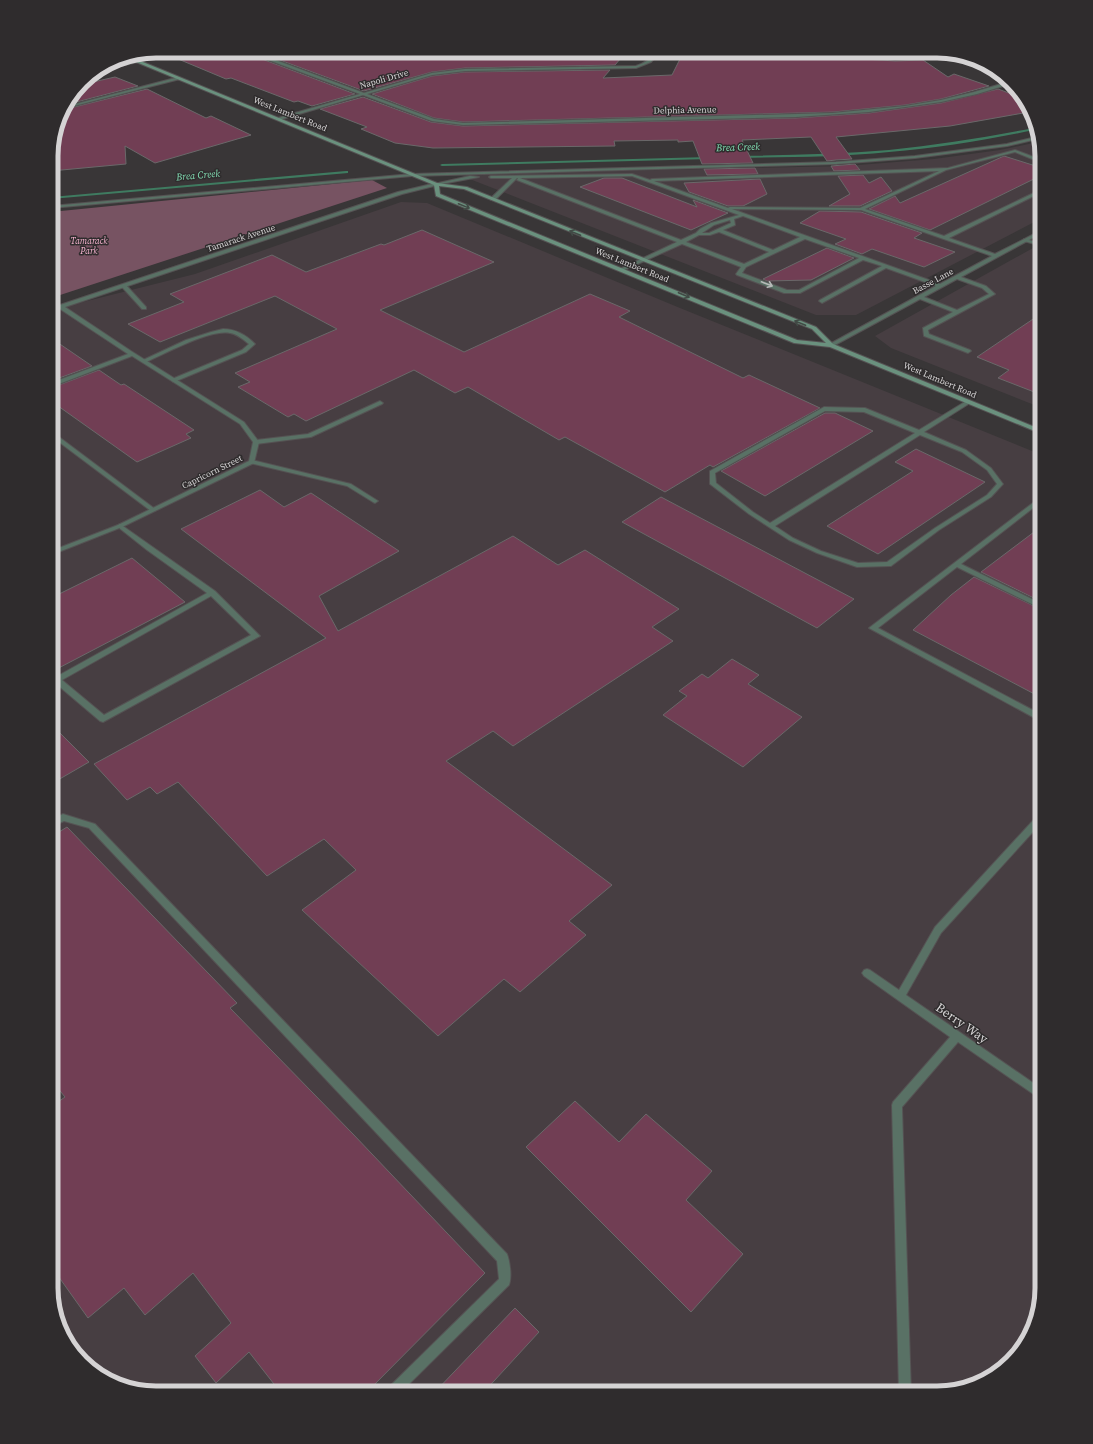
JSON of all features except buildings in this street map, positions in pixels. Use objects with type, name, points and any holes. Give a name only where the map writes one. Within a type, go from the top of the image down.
[{"type":"main road","name":"West Lambert Road","points":[[134,60],[412,175],[436,184],[465,188],[814,328],[831,345]]},
{"type":"main road","name":"West Lambert Road","points":[[436,184],[438,195],[796,342],[831,345],[1035,429]]},
{"type":"street","name":"Delphia Avenue","points":[[267,58],[433,120],[463,124],[814,116],[912,105],[948,99],[1004,84]]},
{"type":"street","name":"Napoli Drive","points":[[279,119],[363,93],[432,74],[465,70],[636,67],[646,65],[651,62],[654,58]]},
{"type":"street","points":[[117,66],[137,61]]},
{"type":"street","points":[[72,106],[179,78]]},
{"type":"street","points":[[58,206],[412,175],[836,163],[915,157],[1007,145],[1033,139]]},
{"type":"street","points":[[861,208],[948,169],[1015,151],[1035,159]]},
{"type":"street","points":[[647,180],[948,169]]},
{"type":"street","name":"Tamarack Avenue","points":[[58,308],[400,193],[436,184],[470,177],[632,175],[647,180]]},
{"type":"street","points":[[492,199],[515,177],[744,266]]},
{"type":"street","points":[[647,180],[941,286]]},
{"type":"street","points":[[945,238],[1035,193]]},
{"type":"street","points":[[723,208],[861,208],[996,256]]},
{"type":"street","points":[[622,270],[683,242],[698,234],[701,230],[726,219],[732,220],[743,215]]},
{"type":"street","points":[[698,234],[710,234],[733,224],[732,220]]},
{"type":"street","points":[[718,230],[773,252]]},
{"type":"street","name":"Basse Lane","points":[[831,345],[1035,235]]},
{"type":"street","points":[[804,236],[744,266],[739,274],[786,292],[794,292],[800,291],[863,258]]},
{"type":"street","points":[[1026,240],[1035,243]]},
{"type":"street","points":[[822,300],[886,266]]},
{"type":"street","points":[[957,277],[984,286],[992,294],[925,329],[926,335],[968,351]]},
{"type":"street","points":[[124,286],[144,308]]},
{"type":"street","points":[[919,297],[957,312]]},
{"type":"street","points":[[61,307],[242,422],[256,442],[309,436],[380,403]]},
{"type":"street","points":[[144,361],[214,332],[230,331],[244,337],[252,344],[244,351],[174,380]]},
{"type":"street","points":[[58,382],[133,354]]},
{"type":"street","points":[[771,525],[968,402]]},
{"type":"street","points":[[824,409],[865,410],[919,433],[964,451],[989,469],[1000,484],[989,496],[937,529],[889,564],[857,565],[819,552],[791,539],[713,484],[712,472],[824,409]]},
{"type":"street","points":[[58,438],[153,510]]},
{"type":"street","name":"Capricorn Street","points":[[58,552],[120,526],[252,462],[256,442]]},
{"type":"street","points":[[252,462],[349,485],[375,501]]},
{"type":"street","points":[[1035,503],[873,628],[1035,715]]},
{"type":"street","points":[[58,681],[103,719],[256,636],[212,593],[149,549],[120,526]]},
{"type":"street","points":[[956,564],[1035,604]]},
{"type":"street","points":[[58,679],[212,593]]},
{"type":"street","points":[[58,820],[63,817],[92,826],[503,1258],[505,1281],[399,1386]]},
{"type":"street","points":[[900,996],[938,930],[1035,824]]},
{"type":"street","name":"Berry Way","points":[[867,974],[1035,1090]]},
{"type":"street","points":[[905,1386],[897,1105],[957,1036]]},
{"type":"shaded area","points":[[1034,143],[1035,222],[856,315],[816,315],[462,176],[470,174],[846,166],[934,159],[1000,150]]},
{"type":"shaded area","points":[[401,202],[427,203],[680,308],[1035,452],[1035,1295],[1030,1320],[1019,1343],[1002,1362],[992,1370],[969,1381],[944,1386],[156,1386],[130,1383],[118,1379],[96,1366],[74,1343],[63,1320],[58,1295],[58,308],[195,274]]},
{"type":"shaded area","points":[[1035,247],[1035,405],[891,348],[875,336]]},
{"type":"green space","name":"Tamarack Park","points":[[372,180],[387,188],[58,296],[58,211]]},
{"type":"waterway","name":"Brea Creek","points":[[740,157],[889,151],[962,142],[1031,130]]},
{"type":"waterway","name":"Brea Creek","points":[[442,165],[709,158]]},
{"type":"waterway","name":"Brea Creek","points":[[58,197],[346,172]]}]
